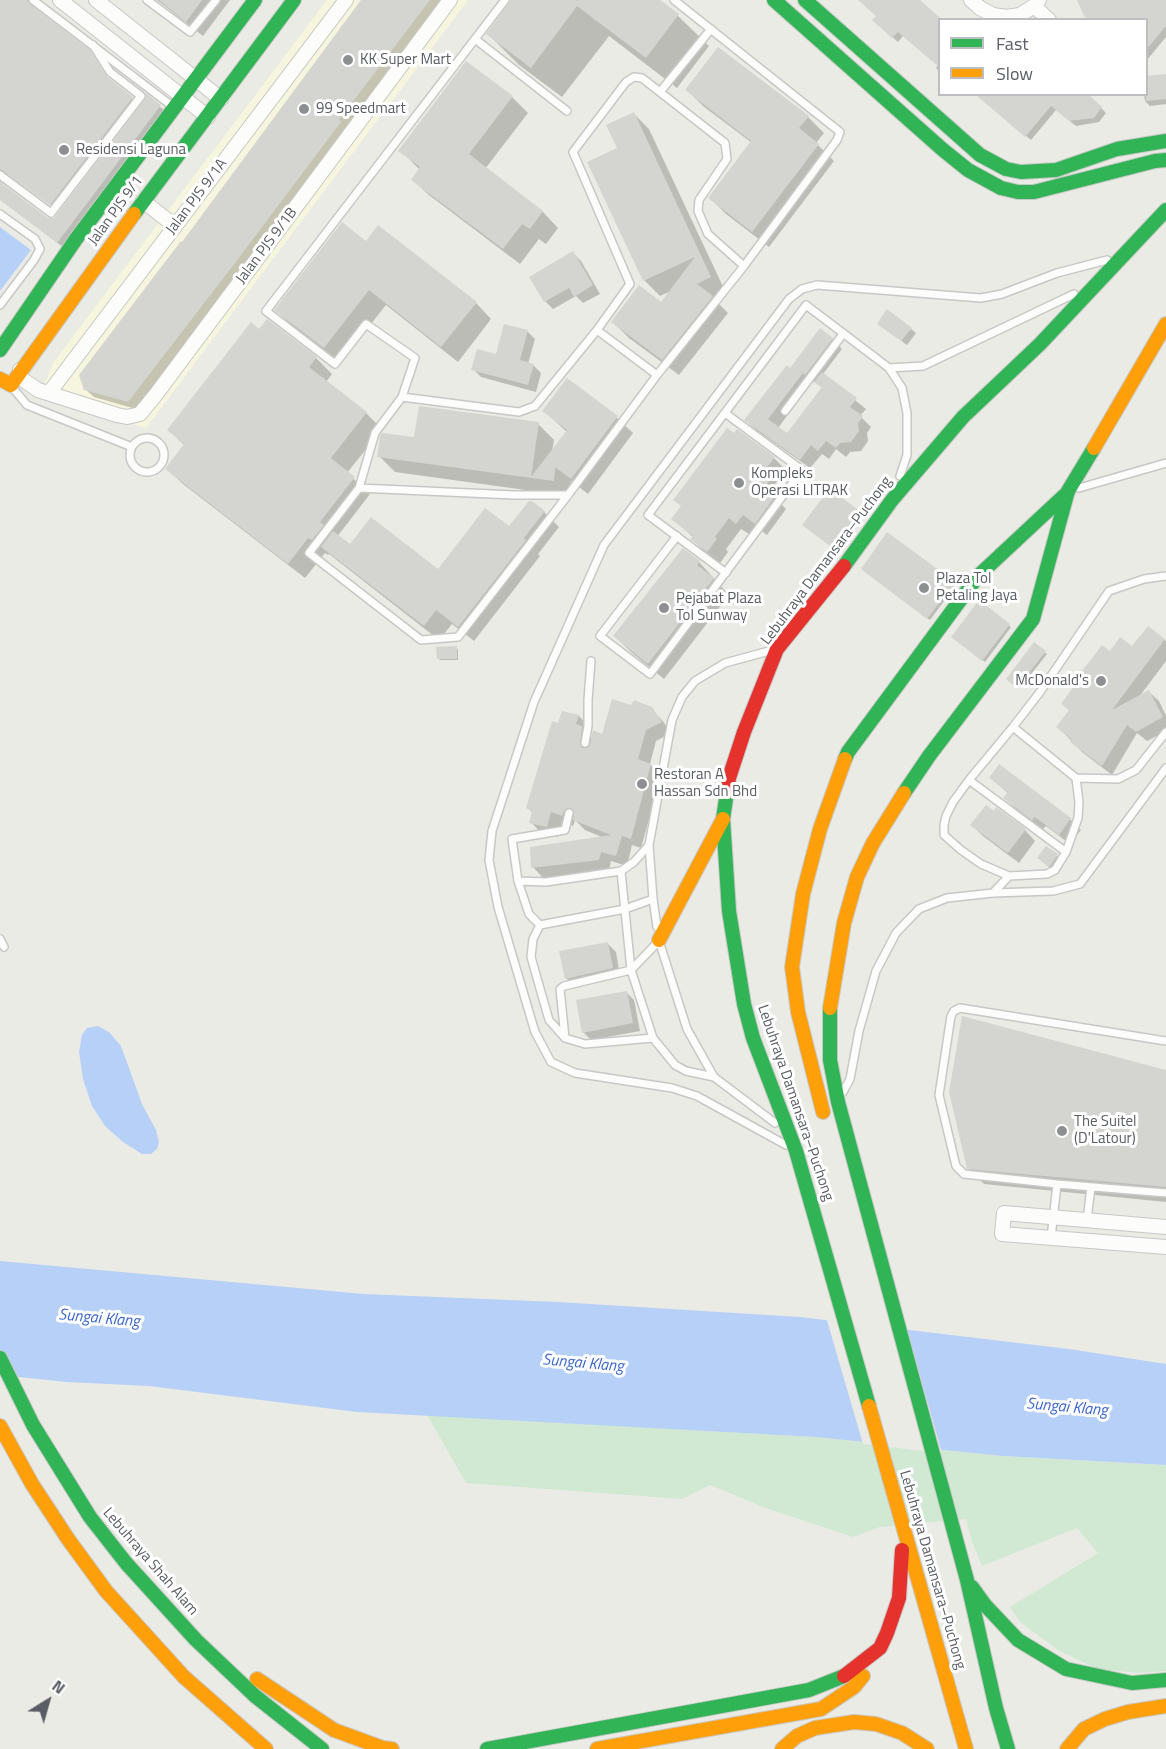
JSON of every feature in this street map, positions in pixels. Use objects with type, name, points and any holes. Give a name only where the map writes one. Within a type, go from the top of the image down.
[{"type":"main road","name":"Jalan PJS 9/1","points":[[0,350],[7,333],[255,0]]},
{"type":"main road","name":"Jalan PJS 9/1","points":[[5,382],[20,370],[294,0]]},
{"type":"main road","points":[[774,0],[942,149],[985,181],[1001,188],[1018,192],[1034,192],[1166,160]]},
{"type":"main road","points":[[806,0],[980,155],[1006,170],[1021,172],[1056,170],[1117,149],[1166,141]]},
{"type":"main road","name":"Lebuhraya Damansara–Puchong","points":[[966,1749],[796,1150],[753,1038],[744,1004],[729,911],[723,819],[729,778],[744,732],[777,649],[844,566],[892,500],[963,417],[1040,344],[1166,210]]},
{"type":"main road","name":"Lebuhraya Damansara–Puchong","points":[[1008,1749],[996,1708],[967,1580],[838,1102],[830,1060],[829,1011],[844,923],[857,877],[873,843],[929,756],[1033,619],[1068,491],[1166,324]]},
{"type":"main road","name":"Lebuhraya Damansara–Puchong","points":[[826,1124],[798,1012],[792,967],[803,894],[820,829],[848,752],[978,576],[1068,491]]},
{"type":"main road","points":[[659,940],[723,819]]},
{"type":"main road","name":"Lebuhraya Shah Alam","points":[[0,1358],[33,1425],[90,1517],[126,1563],[196,1640],[255,1696],[322,1749]]},
{"type":"main road","points":[[1,1428],[38,1493],[106,1591],[184,1677],[266,1749]]},
{"type":"main road","points":[[597,1749],[821,1709],[854,1687],[870,1668],[899,1598],[902,1562],[900,1520]]},
{"type":"main road","points":[[967,1580],[985,1605],[1018,1640],[1066,1669],[1132,1683],[1166,1680]]},
{"type":"main road","points":[[196,1640],[334,1730],[383,1748],[392,1749]]},
{"type":"main road","points":[[486,1749],[809,1690],[848,1674],[880,1648]]},
{"type":"main road","name":"Lebuhraya Damansara–Puchong","points":[[976,1682],[990,1738]]},
{"type":"main road","points":[[1067,1749],[1084,1729],[1105,1719],[1128,1712],[1166,1706]]},
{"type":"main road","points":[[782,1749],[798,1736],[815,1728],[854,1722],[876,1724],[902,1733],[927,1749]]},
{"type":"street","points":[[60,0],[178,102],[208,117]]},
{"type":"street","points":[[96,0],[221,99]]},
{"type":"street","name":"Jalan PJS 9/1A","points":[[48,393],[346,0]]},
{"type":"street","name":"Jalan PJS 9/1B","points":[[20,370],[22,379],[30,386],[117,415],[134,416],[146,408],[450,0]]},
{"type":"street","points":[[971,0],[993,15],[1006,17],[1020,15],[1037,3],[1048,18]]},
{"type":"street","points":[[143,201],[175,226]]},
{"type":"street","points":[[1166,1227],[1004,1213],[1002,1234],[1166,1247]]},
{"type":"lane","points":[[33,0],[93,45],[178,102]]},
{"type":"lane","points":[[147,0],[190,32],[216,0]]},
{"type":"lane","points":[[505,0],[266,311],[335,364],[366,324],[416,358],[402,397],[375,433],[359,488],[309,553],[421,640],[458,637],[657,375],[744,266],[837,140],[840,132],[674,0]]},
{"type":"lane","points":[[660,92],[711,29]]},
{"type":"lane","points":[[475,39],[567,111]]},
{"type":"lane","points":[[0,175],[51,213],[141,96],[110,72],[93,45]]},
{"type":"lane","points":[[402,397],[519,412],[535,406],[597,330],[630,284],[573,152],[627,82],[634,77],[642,78],[725,142],[727,159],[699,200],[698,211],[708,234],[744,266]]},
{"type":"lane","points":[[0,214],[35,239],[40,249],[0,305]]},
{"type":"lane","points":[[796,1150],[698,1096],[672,1088],[575,1073],[551,1062],[535,1032],[498,907],[489,860],[492,831],[534,702],[603,545],[789,299],[802,289],[817,285],[981,298],[1002,294],[1057,273],[1124,255]]},
{"type":"lane","points":[[889,368],[922,366],[1098,283]]},
{"type":"lane","points":[[726,573],[648,515],[806,306],[889,368],[902,388],[907,413],[907,455],[892,500]]},
{"type":"lane","points":[[597,330],[657,375]]},
{"type":"lane","points":[[785,411],[843,334]]},
{"type":"lane","points":[[5,382],[27,405],[132,447]]},
{"type":"lane","points":[[677,536],[600,636],[650,674],[802,470],[725,413]]},
{"type":"lane","points":[[142,439],[152,439],[161,445],[162,462],[149,472],[139,469],[131,461],[132,447],[142,439]]},
{"type":"lane","points":[[1068,491],[1166,463]]},
{"type":"lane","points":[[359,488],[514,495],[568,495]]},
{"type":"lane","points":[[1076,778],[1078,818],[1066,852],[1055,870],[1047,874],[1009,876],[981,864],[944,835],[946,816],[953,802],[1040,692],[1109,591],[1144,579],[1166,576]]},
{"type":"lane","points":[[714,1077],[687,1029],[659,940],[652,899],[649,845],[672,720],[682,697],[695,681],[725,663],[777,649]]},
{"type":"lane","points":[[585,743],[591,661]]},
{"type":"lane","points":[[1013,727],[1076,778],[1118,779],[1136,770],[1166,732]]},
{"type":"lane","points":[[838,1102],[850,1079],[859,1031],[876,971],[896,933],[919,909],[947,897],[1053,891],[1080,884],[1166,768]]},
{"type":"lane","points":[[969,780],[1066,852]]},
{"type":"lane","points":[[540,925],[530,914],[519,881],[512,839],[565,830],[569,813]]},
{"type":"lane","points":[[519,881],[546,882],[621,871],[634,862],[649,845]]},
{"type":"lane","points":[[621,871],[631,970],[653,1038],[675,1065],[686,1071],[714,1077],[760,1109],[790,1136]]},
{"type":"lane","points":[[993,893],[1009,876]]},
{"type":"lane","points":[[540,925],[626,909],[652,899]]},
{"type":"lane","points":[[540,925],[533,939],[531,957],[549,1020],[565,1038],[585,1044],[653,1038]]},
{"type":"lane","points":[[0,939],[4,947]]},
{"type":"lane","points":[[565,1038],[560,989],[564,986],[631,970],[659,940]]},
{"type":"lane","points":[[1166,1041],[960,1008],[951,1016],[939,1095],[956,1166],[964,1174],[1166,1192]]},
{"type":"lane","points":[[1051,1238],[1057,1184]]},
{"type":"lane","points":[[1087,1221],[1091,1187]]},
{"type":"shaded area","points":[[327,0],[468,0],[146,428],[39,397],[53,363]]},
{"type":"shaded area","points":[[427,1415],[816,1437],[1003,1456],[1166,1465],[1166,1671],[1139,1673],[1097,1669],[1058,1650],[1020,1622],[1010,1607],[1098,1553],[1077,1528],[982,1566],[966,1519],[880,1527],[853,1537],[768,1509],[710,1485],[682,1499],[466,1483]]},
{"type":"water","points":[[0,227],[31,250],[0,291]]},
{"type":"water","points":[[98,1026],[109,1032],[121,1046],[142,1104],[156,1130],[159,1142],[157,1149],[151,1154],[142,1154],[123,1142],[105,1126],[92,1106],[83,1079],[79,1052],[82,1035],[87,1028]]},
{"type":"water","name":"Sungai Klang","points":[[0,1261],[364,1294],[558,1302],[800,1317],[1069,1349],[1166,1364],[1166,1465],[1003,1456],[816,1437],[357,1412],[149,1386],[66,1382],[0,1375]]},
{"type":"pier","points":[[826,1317],[906,1327],[942,1453],[863,1444]]},
{"type":"building","name":"Residensi Laguna","points":[[0,0],[27,0],[90,50],[106,76],[133,97],[50,205],[0,169]]},
{"type":"building","points":[[159,0],[202,0],[186,22]]},
{"type":"building","points":[[361,0],[430,0],[339,120],[341,122],[128,402],[84,390],[79,375],[182,242]]},
{"type":"building","points":[[511,0],[660,0],[679,14],[646,58],[577,6],[531,68],[486,34]]},
{"type":"building","points":[[858,0],[920,0],[939,17],[938,66],[898,32],[892,38],[872,20],[876,16]]},
{"type":"building","points":[[1077,0],[1166,0],[1166,26],[1148,48],[1148,18],[1087,18]]},
{"type":"building","points":[[718,47],[809,116],[799,128],[819,144],[752,232],[708,198],[751,141],[685,90]]},
{"type":"building","points":[[466,61],[513,96],[469,154],[543,211],[530,229],[522,224],[503,249],[411,180],[420,167],[398,151]]},
{"type":"building","points":[[1166,74],[1166,99],[1146,101],[1148,76]]},
{"type":"building","points":[[146,93],[161,105],[57,243],[0,200],[0,182],[48,218],[54,218],[145,99]]},
{"type":"building","points":[[977,96],[1090,96],[1102,107],[1094,118],[1069,121],[1051,106],[1025,137]]},
{"type":"building","points":[[634,112],[711,277],[697,284],[713,296],[662,360],[611,322],[639,285],[661,302],[695,257],[643,281],[587,162],[617,148],[606,125]]},
{"type":"building","points":[[342,222],[366,241],[378,225],[477,302],[441,347],[369,290],[324,348],[274,310]]},
{"type":"building","points":[[573,251],[593,285],[574,297],[569,288],[544,302],[529,277]]},
{"type":"building","points":[[887,309],[912,328],[901,341],[877,324]]},
{"type":"building","points":[[267,319],[317,357],[309,367],[367,412],[331,458],[355,477],[320,522],[324,525],[312,540],[308,538],[288,564],[165,469],[184,444],[167,430],[251,322],[259,329]]},
{"type":"building","points":[[504,324],[528,330],[520,360],[534,364],[528,385],[471,370],[477,349],[496,354]]},
{"type":"building","points":[[820,328],[833,338],[768,419],[787,433],[822,387],[814,382],[822,372],[857,398],[850,407],[863,416],[858,423],[859,431],[851,442],[840,443],[836,448],[826,441],[818,451],[811,445],[800,460],[744,420],[787,365],[790,368]]},
{"type":"building","points":[[567,378],[618,416],[571,479],[555,467],[554,481],[377,457],[382,433],[414,437],[419,406],[539,422],[531,477],[567,430],[542,411]]},
{"type":"building","points":[[727,428],[734,433],[737,429],[775,457],[763,472],[771,478],[764,488],[775,496],[755,524],[743,515],[736,524],[729,518],[707,552],[690,539],[693,536],[671,519],[681,506],[673,500]]},
{"type":"building","points":[[830,488],[863,514],[837,551],[802,525]]},
{"type":"building","points":[[529,501],[545,511],[524,538],[526,540],[458,627],[436,610],[424,626],[321,547],[333,531],[350,544],[371,517],[438,569],[485,508],[509,526]]},
{"type":"building","points":[[887,532],[955,582],[927,619],[861,569]]},
{"type":"building","name":"Pejabat Plaza Tol Sunway","points":[[683,548],[700,561],[697,565],[714,578],[648,664],[613,636]]},
{"type":"building","points":[[979,600],[1010,624],[982,661],[951,637]]},
{"type":"building","name":"McDonald's","points":[[1148,626],[1165,639],[1112,710],[1149,690],[1163,717],[1136,732],[1127,725],[1102,766],[1070,742],[1072,740],[1056,727],[1069,710],[1061,704],[1074,686],[1072,684],[1102,645],[1110,651],[1120,637],[1132,646]]},
{"type":"building","points":[[1034,642],[1046,651],[1017,688],[1006,679]]},
{"type":"building","points":[[457,646],[457,659],[437,659],[436,647]]},
{"type":"building","points":[[612,699],[631,705],[634,700],[652,707],[662,722],[646,730],[638,759],[651,764],[631,839],[622,836],[616,856],[601,852],[599,860],[531,868],[530,847],[611,835],[573,820],[574,812],[571,808],[565,809],[562,816],[551,812],[547,827],[529,823],[532,811],[526,808],[552,721],[558,723],[562,711],[579,715],[576,724],[582,726],[580,744],[582,748],[587,748],[590,745],[593,730],[602,734]]},
{"type":"building","points":[[999,764],[1071,818],[1059,835],[1035,817],[1032,820],[1003,798],[1008,792],[989,778]]},
{"type":"building","points":[[986,805],[994,811],[996,807],[1026,829],[1008,853],[970,825]]},
{"type":"building","points":[[1046,846],[1058,854],[1049,867],[1037,858]]},
{"type":"building","points":[[608,942],[613,968],[565,979],[559,951]]},
{"type":"building","points":[[627,991],[633,1023],[582,1033],[576,1000]]},
{"type":"building","name":"The Suitel (D'Latour)","points":[[962,1016],[1166,1070],[1166,1187],[967,1169],[949,1092]]},
{"type":"traffic: fast","points":[[0,350],[76,239],[255,0]]},
{"type":"traffic: fast","points":[[134,214],[294,0]]},
{"type":"traffic: fast","points":[[774,0],[942,149],[968,170],[1001,188],[1018,192],[1034,192],[1166,160]]},
{"type":"traffic: fast","points":[[805,0],[980,155],[1006,169],[1021,172],[1056,170],[1117,149],[1166,141]]},
{"type":"traffic: fast","points":[[844,566],[892,500],[963,417],[1040,344],[1166,210]]},
{"type":"traffic: fast","points":[[904,793],[929,756],[1033,619],[1068,491],[1094,448]]},
{"type":"traffic: fast","points":[[845,759],[978,576],[1068,492]]},
{"type":"traffic: fast","points":[[727,792],[723,819],[729,911],[744,1004],[753,1038],[796,1151],[869,1406]]},
{"type":"traffic: fast","points":[[830,1008],[830,1060],[838,1102],[967,1580],[996,1708],[1008,1749]]},
{"type":"traffic: fast","points":[[0,1358],[33,1425],[90,1517],[126,1563],[196,1640],[255,1696],[322,1749]]},
{"type":"traffic: fast","points":[[972,1587],[985,1605],[1018,1640],[1066,1669],[1132,1683],[1166,1680]]},
{"type":"traffic: fast","points":[[487,1749],[809,1690],[844,1676]]},
{"type":"traffic: slow","points":[[0,379],[11,385],[134,214]]},
{"type":"traffic: slow","points":[[1094,448],[1166,324]]},
{"type":"traffic: slow","points":[[823,1112],[798,1012],[792,967],[803,894],[820,829],[845,759]]},
{"type":"traffic: slow","points":[[830,1008],[844,923],[857,877],[873,843],[904,793]]},
{"type":"traffic: slow","points":[[659,940],[723,819]]},
{"type":"traffic: slow","points":[[869,1406],[966,1749]]},
{"type":"traffic: slow","points":[[0,1426],[32,1484],[106,1591],[184,1677],[266,1749]]},
{"type":"traffic: slow","points":[[597,1749],[821,1709],[854,1687],[863,1676]]},
{"type":"traffic: slow","points":[[257,1679],[334,1730],[383,1748],[392,1749]]},
{"type":"traffic: slow","points":[[1067,1749],[1084,1729],[1105,1719],[1128,1712],[1166,1706]]},
{"type":"traffic: slow","points":[[782,1749],[797,1736],[815,1728],[854,1722],[876,1724],[902,1733],[927,1749]]},
{"type":"traffic: jam","points":[[727,792],[729,778],[744,732],[777,649],[844,566]]},
{"type":"traffic: jam","points":[[844,1676],[880,1648],[887,1633],[899,1598],[902,1550]]},
{"type":"place","name":"KK Super Mart","points":[[348,60]]},
{"type":"place","name":"99 Speedmart","points":[[304,109]]},
{"type":"place","name":"Residensi Laguna","points":[[64,150]]},
{"type":"place","name":"Kompleks Operasi LITRAK","points":[[739,483]]},
{"type":"place","name":"Plaza Tol Petaling Jaya","points":[[924,588]]},
{"type":"place","name":"Pejabat Plaza Tol Sunway","points":[[664,608]]},
{"type":"place","name":"McDonald's","points":[[1101,681]]},
{"type":"place","name":"Restoran A Hassan Sdn Bhd","points":[[642,784]]},
{"type":"place","name":"The Suitel (D'Latour)","points":[[1062,1131]]}]
